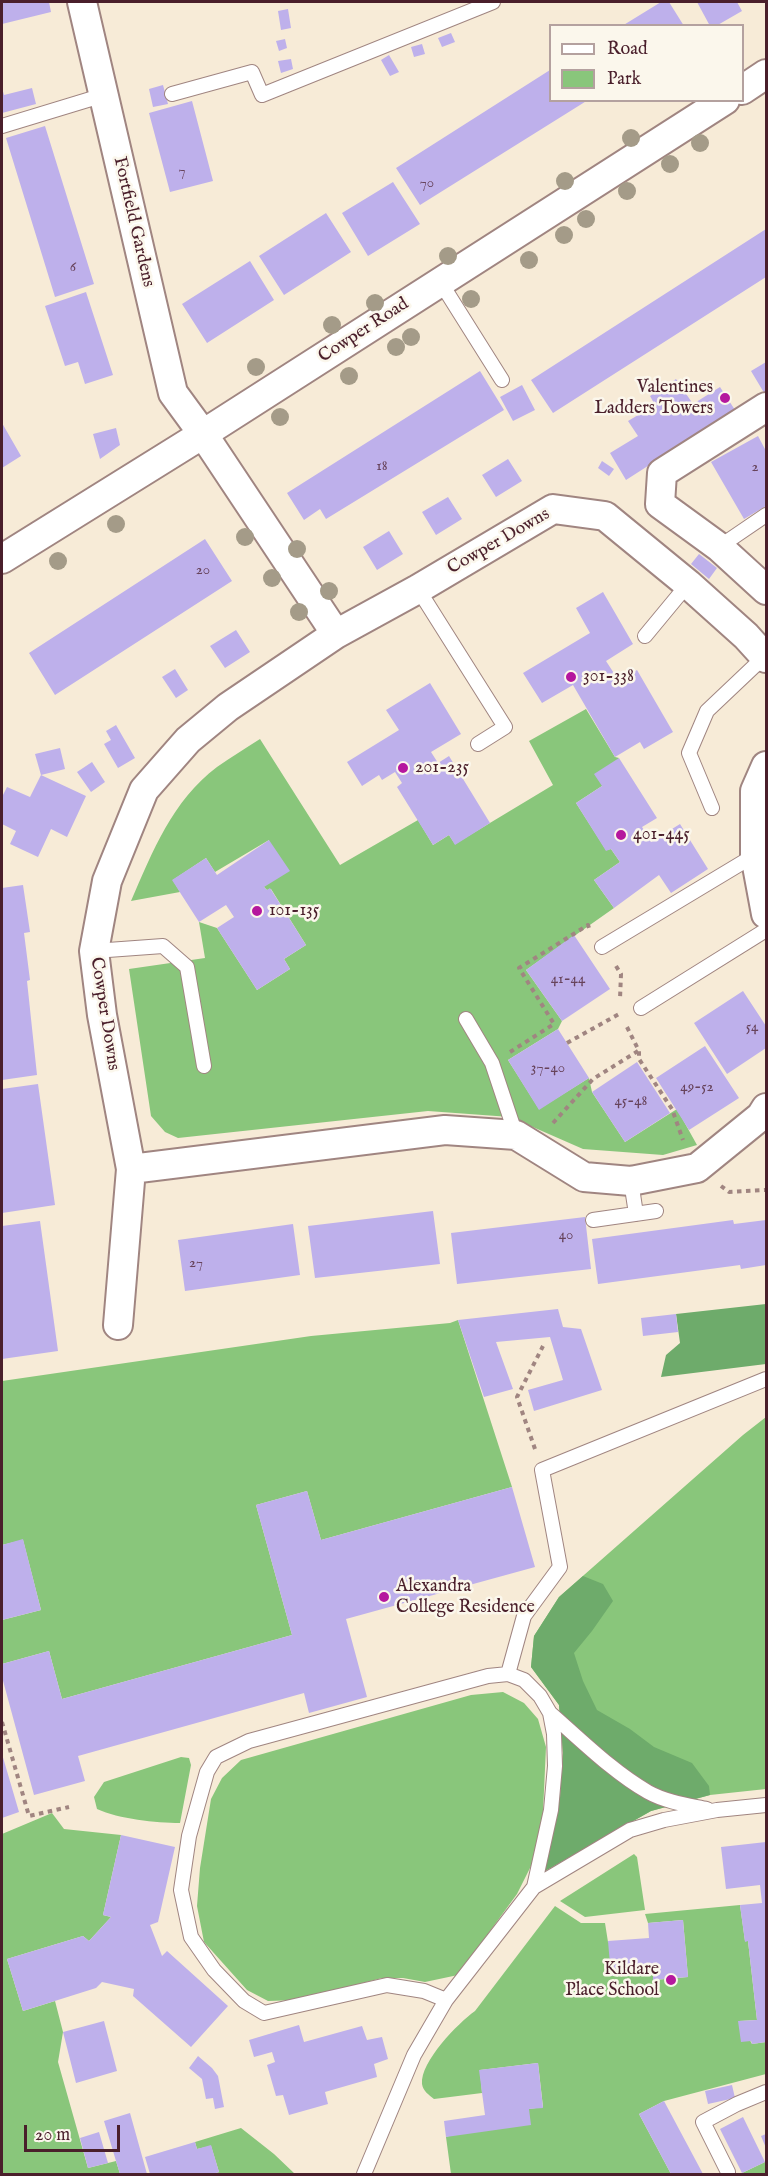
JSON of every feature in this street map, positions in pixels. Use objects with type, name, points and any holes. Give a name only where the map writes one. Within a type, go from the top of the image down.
[{"type":"street","name":"Fortfield Gardens","points":[[82,2],[173,393],[203,434]]},
{"type":"street","points":[[744,89],[766,74]]},
{"type":"street","name":"Cowper Road","points":[[2,559],[441,283],[722,102]]},
{"type":"street","points":[[766,407],[662,473],[660,504],[718,547],[766,590]]},
{"type":"street","points":[[203,434],[336,634]]},
{"type":"street","name":"Cowper Downs","points":[[118,1324],[131,1169],[102,1015],[94,951],[107,881],[144,790],[188,740],[228,707],[336,634],[418,589],[553,509],[605,516],[688,584],[766,657]]},
{"type":"street","points":[[766,766],[755,791],[766,914]]},
{"type":"street","points":[[131,1169],[445,1130],[516,1135],[584,1176],[632,1181],[697,1168],[761,1116],[766,1108]]},
{"type":"lane","points":[[172,94],[252,72],[262,95],[493,2]]},
{"type":"lane","points":[[2,126],[104,95]]},
{"type":"lane","points":[[441,283],[502,380]]},
{"type":"lane","points":[[718,547],[766,515]]},
{"type":"lane","points":[[645,636],[688,584]]},
{"type":"lane","points":[[418,589],[504,727],[478,744]]},
{"type":"lane","points":[[712,808],[689,753],[707,711],[766,657]]},
{"type":"lane","points":[[602,947],[759,847]]},
{"type":"lane","points":[[641,1008],[766,930]]},
{"type":"lane","points":[[94,951],[163,946],[187,967],[204,1066]]},
{"type":"lane","points":[[466,1019],[492,1063],[516,1135]]},
{"type":"lane","points":[[632,1181],[636,1214]]},
{"type":"lane","points":[[593,1220],[656,1211]]},
{"type":"lane","points":[[508,1674],[524,1616],[560,1567],[542,1470],[766,1379]]},
{"type":"lane","points":[[446,2001],[424,1991],[387,1985],[264,2013],[244,2001],[214,1970],[191,1937],[181,1890],[189,1836],[207,1772],[216,1757],[249,1741],[488,1676],[508,1674],[524,1680],[540,1696],[550,1713],[593,1750],[650,1793],[677,1803],[717,1810]]},
{"type":"lane","points":[[534,1887],[551,1810],[555,1766],[554,1734],[550,1713]]},
{"type":"lane","points":[[364,2175],[414,2055],[446,2001],[534,1887],[630,1830],[664,1820],[717,1810],[766,1805]]},
{"type":"lane","points":[[728,2172],[703,2122],[766,2092]]},
{"type":"path","points":[[492,1063],[554,1024],[519,968],[588,925],[621,974],[621,1005]]},
{"type":"path","points":[[567,1043],[622,1012],[639,1051],[639,1059],[672,1109],[688,1154],[697,1168],[729,1192],[766,1190]]},
{"type":"path","points":[[516,1135],[550,1126],[593,1079],[639,1051]]},
{"type":"path","points":[[542,1470],[517,1397],[543,1346]]},
{"type":"path","points":[[2,1722],[29,1816],[69,1807]]},
{"type":"green space","points":[[586,709],[615,757],[619,758],[602,786],[576,803],[606,850],[611,849],[620,862],[594,880],[614,908],[526,970],[562,1021],[558,1029],[508,1060],[539,1109],[589,1078],[592,1092],[625,1142],[677,1109],[697,1145],[663,1155],[583,1149],[510,1117],[428,1111],[178,1138],[165,1132],[151,1116],[129,969],[205,958],[199,922],[217,928],[257,990],[290,969],[284,959],[306,945],[271,889],[267,890],[264,887],[269,840],[215,872],[206,858],[173,880],[180,892],[131,901],[165,828],[201,780],[260,739],[340,865],[418,820],[433,845],[449,835],[455,844],[553,785],[529,741]]},
{"type":"green space","points":[[766,1304],[766,1364],[661,1377],[666,1355],[680,1343],[676,1314]]},
{"type":"green space","points":[[458,1320],[512,1487],[321,1540],[307,1491],[256,1505],[292,1635],[62,1699],[49,1651],[2,1664],[2,1620],[41,1610],[23,1540],[2,1545],[2,1381],[311,1336],[450,1323]]},
{"type":"green space","points":[[766,1417],[766,1789],[710,1795],[651,1811],[545,1871],[560,1798],[563,1753],[559,1705],[531,1667],[534,1636],[559,1597]]},
{"type":"green space","points":[[583,1576],[603,1584],[613,1601],[574,1653],[583,1681],[597,1710],[630,1729],[654,1747],[692,1763],[709,1786],[710,1795],[651,1811],[545,1871],[560,1798],[563,1753],[559,1705],[531,1667],[534,1636],[559,1597]]},
{"type":"green space","points":[[503,1692],[524,1703],[538,1719],[546,1747],[543,1812],[535,1858],[517,1894],[458,1975],[425,1982],[403,1978],[382,1978],[298,2000],[268,2001],[247,1990],[204,1942],[197,1906],[200,1868],[211,1799],[222,1778],[241,1760],[471,1695]]},
{"type":"green space","points":[[181,1757],[189,1758],[191,1765],[180,1823],[138,1820],[97,1809],[94,1797],[104,1782]]},
{"type":"green space","points":[[52,1813],[64,1829],[121,1835],[103,1915],[111,1917],[89,1941],[83,1936],[7,1959],[23,2011],[55,2001],[63,2032],[58,2062],[88,2168],[116,2161],[120,2174],[2,2174],[2,1834]]},
{"type":"green space","points":[[634,1854],[637,1857],[645,1910],[585,1917],[560,1901]]},
{"type":"green space","points":[[740,1905],[745,1941],[748,1941],[757,2020],[739,2021],[752,2044],[766,2042],[766,2074],[664,2101],[639,2114],[671,2174],[451,2174],[446,2137],[529,2109],[543,2107],[538,2063],[480,2070],[482,2093],[434,2099],[424,2089],[423,2075],[433,2054],[459,2024],[475,2011],[555,1906],[581,1923],[605,1923],[608,1942],[653,1973],[654,1980],[688,1977],[683,1920],[648,1923],[645,1914]]},
{"type":"green space","points":[[241,2128],[295,2174],[213,2174],[219,2172],[211,2146],[197,2149],[195,2142]]},
{"type":"green space","points":[[765,2162],[766,2174],[740,2174]]},
{"type":"building","points":[[2,2],[49,2],[51,12],[2,24]]},
{"type":"building","points":[[661,2],[669,2],[683,24],[625,24]]},
{"type":"building","points":[[697,2],[737,2],[742,11],[719,24],[709,24]]},
{"type":"building","points":[[288,9],[291,28],[281,30],[278,11]]},
{"type":"building","points":[[451,33],[455,42],[442,47],[438,38]]},
{"type":"building","points":[[285,39],[287,48],[279,51],[276,41]]},
{"type":"building","points":[[422,44],[425,54],[414,57],[411,47]]},
{"type":"building","points":[[389,55],[399,72],[390,76],[381,60]]},
{"type":"building","points":[[291,59],[293,69],[281,73],[278,61]]},
{"type":"building","points":[[549,71],[549,102],[585,102],[420,205],[396,168]]},
{"type":"building","points":[[163,85],[168,104],[153,107],[149,89]]},
{"type":"building","points":[[2,88],[4,95],[32,88],[36,104],[2,113]]},
{"type":"building","points":[[192,101],[213,181],[170,192],[149,113]]},
{"type":"building","points":[[45,126],[94,284],[55,297],[6,138]]},
{"type":"building","points":[[393,182],[420,224],[368,256],[342,213]]},
{"type":"building","points":[[326,213],[351,252],[284,295],[259,256]]},
{"type":"building","points":[[766,229],[766,277],[553,413],[531,380]]},
{"type":"building","points":[[250,261],[274,300],[207,343],[182,304]]},
{"type":"building","points":[[86,292],[113,375],[85,384],[78,362],[65,366],[45,306]]},
{"type":"building","points":[[766,362],[766,396],[751,371]]},
{"type":"building","points":[[480,371],[504,410],[326,519],[320,509],[304,520],[287,493]]},
{"type":"building","points":[[676,379],[693,404],[720,387],[735,410],[626,480],[610,453],[638,436],[628,421],[655,405],[650,396]]},
{"type":"building","points":[[522,385],[535,410],[513,421],[500,397]]},
{"type":"building","points":[[2,423],[21,456],[2,468]]},
{"type":"building","points":[[116,428],[120,445],[100,459],[93,434]]},
{"type":"building","points":[[758,436],[766,451],[766,506],[744,519],[711,462]]},
{"type":"building","points":[[508,459],[522,481],[496,497],[482,475]]},
{"type":"building","points":[[602,461],[614,469],[609,476],[598,468]]},
{"type":"building","points":[[448,497],[462,519],[436,535],[422,512]]},
{"type":"building","points":[[389,531],[403,554],[377,570],[363,547]]},
{"type":"building","points":[[205,539],[232,581],[55,695],[29,653]]},
{"type":"building","points":[[699,554],[717,568],[709,579],[691,564]]},
{"type":"building","name":"301-338","points":[[603,592],[633,644],[606,661],[619,681],[637,670],[673,732],[644,749],[640,742],[615,757],[573,685],[542,703],[523,673],[590,633],[576,608]]},
{"type":"building","points":[[236,630],[250,652],[225,668],[210,646]]},
{"type":"building","points":[[175,669],[188,690],[176,698],[162,677]]},
{"type":"building","name":"201-235","points":[[430,683],[461,734],[431,752],[438,763],[449,756],[490,823],[455,845],[449,835],[433,845],[397,787],[402,783],[395,772],[382,780],[379,775],[362,786],[347,762],[399,730],[386,710]]},
{"type":"building","points":[[116,725],[135,758],[118,768],[104,744],[111,740],[106,731]]},
{"type":"building","points":[[60,748],[65,769],[41,775],[35,754]]},
{"type":"building","name":"401-445","points":[[619,758],[657,818],[642,827],[651,842],[680,824],[708,869],[671,893],[659,875],[614,908],[594,880],[620,862],[611,849],[606,851],[576,803],[602,786],[594,774]]},
{"type":"building","points":[[92,762],[105,782],[91,792],[77,772]]},
{"type":"building","points":[[41,775],[86,796],[67,837],[51,829],[38,857],[10,844],[16,831],[2,824],[2,797],[7,787],[30,797]]},
{"type":"building","name":"101-135","points":[[269,840],[290,871],[264,887],[267,890],[270,888],[306,945],[284,959],[290,969],[257,990],[217,928],[234,917],[226,905],[199,922],[172,880],[206,858],[217,875]]},
{"type":"building","points":[[23,885],[30,932],[24,933],[37,1075],[2,1080],[2,888]]},
{"type":"building","points":[[574,935],[610,989],[562,1021],[526,970]]},
{"type":"building","points":[[743,991],[766,1026],[766,1048],[727,1074],[694,1023]]},
{"type":"building","points":[[558,1029],[589,1078],[539,1110],[508,1060]]},
{"type":"building","points":[[705,1046],[739,1098],[689,1130],[656,1078]]},
{"type":"building","points":[[637,1062],[670,1113],[625,1142],[592,1092]]},
{"type":"building","points":[[38,1084],[55,1205],[2,1213],[2,1089]]},
{"type":"building","points":[[433,1211],[440,1264],[315,1278],[308,1226]]},
{"type":"building","points":[[585,1217],[591,1269],[457,1284],[451,1233]]},
{"type":"building","points":[[733,1220],[734,1224],[766,1220],[766,1265],[741,1269],[740,1265],[598,1284],[592,1239]]},
{"type":"building","points":[[40,1221],[58,1351],[2,1359],[2,1226]]},
{"type":"building","points":[[293,1224],[300,1275],[185,1291],[178,1240]]},
{"type":"building","points":[[558,1309],[563,1327],[581,1329],[602,1390],[534,1411],[528,1390],[563,1380],[550,1337],[496,1342],[513,1389],[484,1397],[458,1320]]},
{"type":"building","points":[[676,1314],[678,1332],[643,1336],[641,1318]]},
{"type":"building","points":[[512,1487],[535,1567],[346,1619],[367,1697],[309,1713],[304,1693],[78,1756],[85,1781],[34,1795],[2,1677],[2,1664],[49,1651],[62,1699],[292,1635],[256,1505],[307,1491],[321,1540]]},
{"type":"building","points":[[23,1539],[41,1610],[2,1620],[2,1545]]},
{"type":"building","points":[[2,1754],[19,1812],[2,1818]]},
{"type":"building","points":[[121,1835],[175,1847],[158,1922],[150,1925],[162,1956],[167,1951],[228,2006],[191,2047],[133,1996],[134,1989],[102,1982],[96,1988],[23,2011],[7,1959],[83,1936],[89,1941],[111,1917],[103,1915]]},
{"type":"building","points":[[766,1842],[766,2042],[752,2044],[751,2041],[741,2042],[738,2021],[757,2020],[748,1941],[745,1942],[740,1905],[762,1903],[760,1885],[726,1889],[721,1847]]},
{"type":"building","points":[[683,1920],[688,1977],[653,1980],[653,1973],[611,1976],[608,1941],[649,1938],[648,1923]]},
{"type":"building","points":[[104,2021],[117,2071],[76,2083],[63,2032]]},
{"type":"building","points":[[299,2025],[304,2042],[362,2026],[367,2040],[382,2037],[388,2059],[374,2064],[377,2077],[325,2092],[328,2104],[289,2115],[283,2095],[276,2096],[267,2065],[275,2062],[272,2052],[254,2057],[249,2040]]},
{"type":"building","points":[[198,2056],[218,2076],[224,2107],[215,2109],[213,2098],[206,2099],[202,2079],[189,2068]]},
{"type":"building","points":[[538,2063],[543,2108],[529,2109],[531,2125],[446,2137],[444,2121],[485,2115],[479,2070]]},
{"type":"building","points":[[732,2085],[735,2098],[708,2104],[705,2091]]},
{"type":"building","points":[[664,2101],[703,2174],[671,2174],[639,2114]]},
{"type":"building","points":[[130,2113],[147,2174],[120,2174],[104,2121]]},
{"type":"building","points":[[743,2117],[765,2162],[742,2173],[720,2129]]},
{"type":"building","points":[[99,2132],[108,2163],[88,2168],[80,2138]]},
{"type":"building","points":[[766,2134],[766,2148],[761,2136]]},
{"type":"building","points":[[195,2142],[197,2149],[211,2145],[219,2172],[213,2174],[150,2174],[145,2157]]},
{"type":"place","name":"Valentines Ladders Towers","points":[[725,398]]},
{"type":"place","name":"301-338","points":[[571,677]]},
{"type":"place","name":"201-235","points":[[403,768]]},
{"type":"place","name":"401-445","points":[[621,835]]},
{"type":"place","name":"101-135","points":[[257,911]]},
{"type":"place","name":"Alexandra College Residence","points":[[384,1597]]},
{"type":"place","name":"Kildare Place School","points":[[671,1980]]}]
